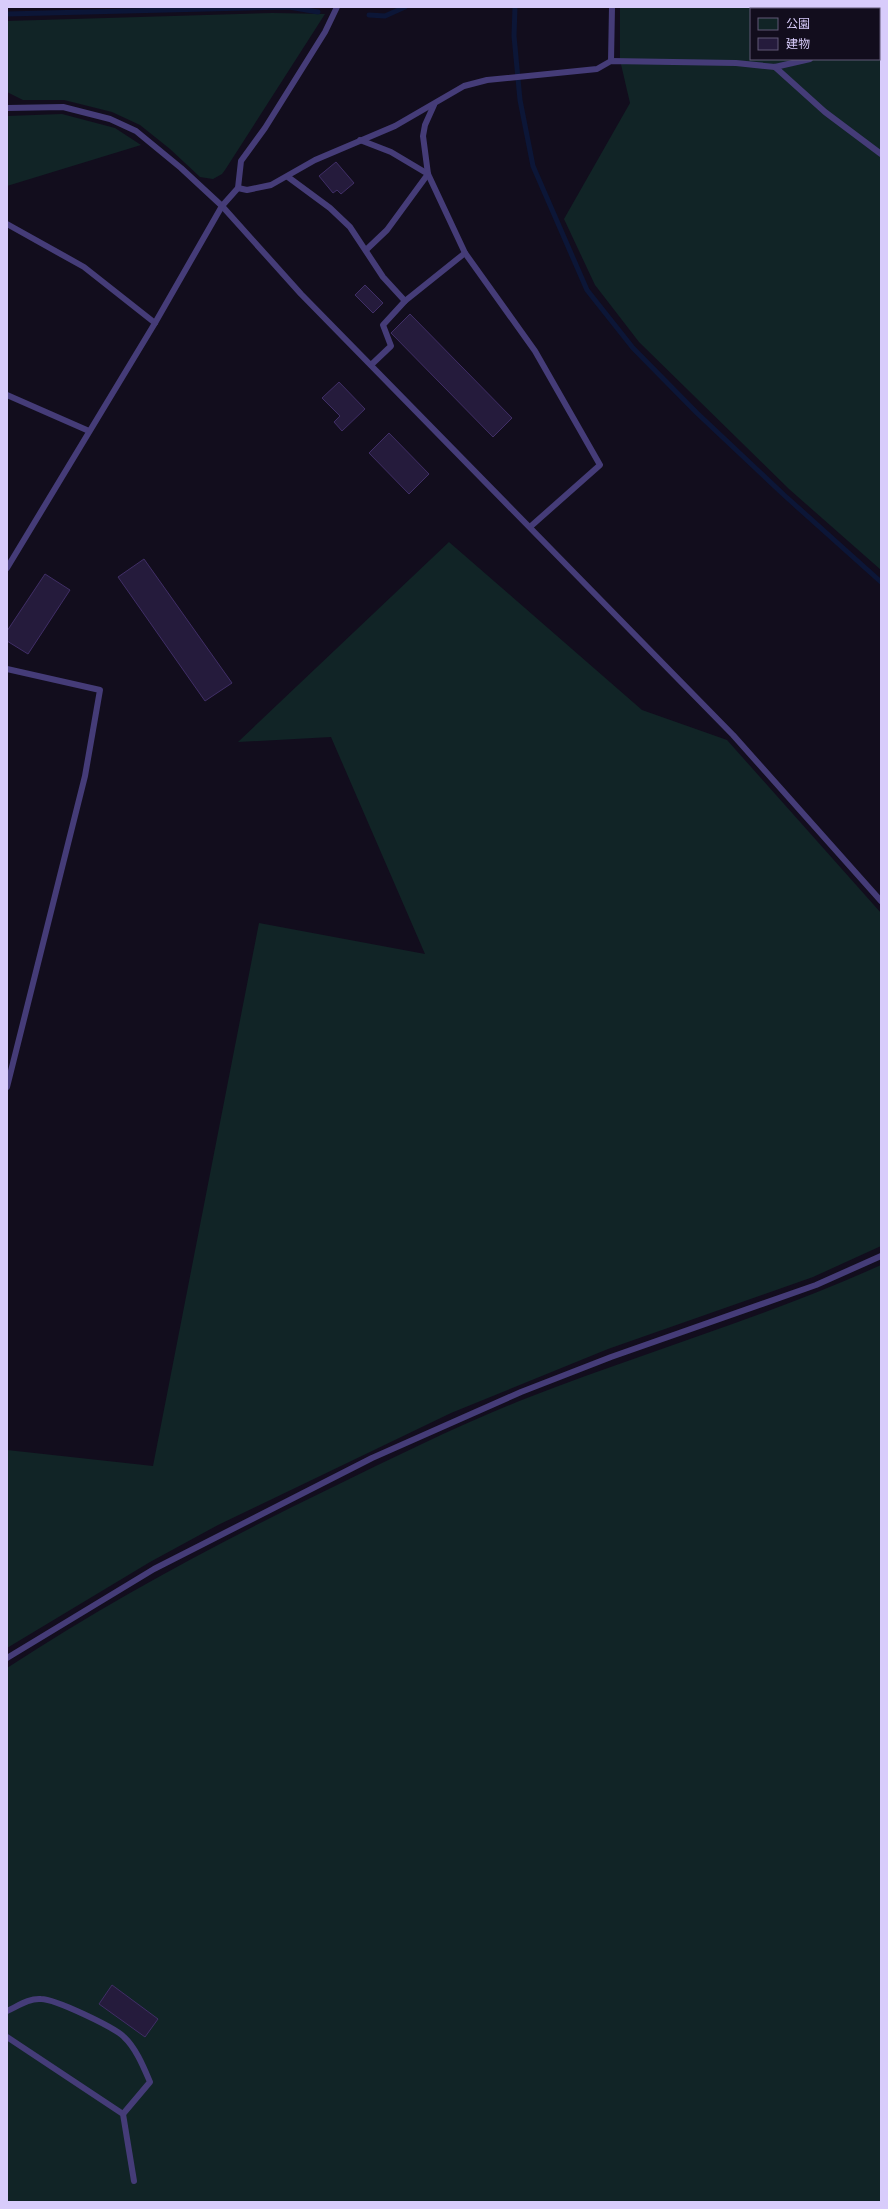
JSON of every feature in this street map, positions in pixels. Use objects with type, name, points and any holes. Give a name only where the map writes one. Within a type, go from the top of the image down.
[{"type":"lane","points":[[7,568],[155,323],[222,206],[238,188],[241,161],[265,128],[325,32],[337,7]]},
{"type":"lane","points":[[611,60],[612,7]]},
{"type":"lane","points":[[238,188],[247,190],[271,185],[288,177],[315,160],[395,126],[434,105],[464,86],[487,80],[597,69],[611,60],[736,63],[775,67],[806,60]]},
{"type":"lane","points":[[775,67],[825,112],[881,154]]},
{"type":"lane","points":[[434,105],[425,125],[423,136],[428,174],[465,253],[535,351],[600,465],[530,527]]},
{"type":"lane","points":[[7,108],[63,107],[118,122],[136,131],[165,154],[222,206],[301,294],[733,735],[881,901]]},
{"type":"lane","points":[[360,140],[391,152],[428,174]]},
{"type":"lane","points":[[366,250],[386,230],[428,174]]},
{"type":"lane","points":[[288,177],[341,217],[366,250],[383,277],[405,301]]},
{"type":"lane","points":[[7,224],[84,267],[155,323]]},
{"type":"lane","points":[[371,364],[391,346],[383,325],[405,301],[465,253]]},
{"type":"lane","points":[[7,396],[89,432]]},
{"type":"lane","points":[[7,669],[100,690],[85,776],[10,1060],[7,1087]]},
{"type":"lane","points":[[7,1658],[154,1569],[270,1508],[379,1455],[521,1392],[611,1357],[816,1285],[881,1256]]},
{"type":"lane","points":[[7,2011],[31,2000],[43,1999],[90,2017],[124,2037],[144,2067],[150,2082],[123,2114]]},
{"type":"lane","points":[[7,2037],[123,2114],[134,2180]]},
{"type":"green space","points":[[620,7],[881,7],[881,570],[789,489],[639,342],[595,285],[564,219],[630,103],[620,60]]},
{"type":"green space","points":[[272,13],[325,14],[225,170],[222,174],[213,179],[200,177],[170,149],[140,125],[112,112],[64,100],[23,100],[7,92],[7,21]]},
{"type":"green space","points":[[62,114],[115,128],[141,145],[7,186],[7,116]]},
{"type":"green space","points":[[449,542],[642,710],[727,740],[881,913],[881,1246],[813,1277],[608,1349],[451,1413],[218,1525],[150,1562],[7,1648],[7,1450],[153,1466],[259,923],[425,954],[331,737],[238,742]]},
{"type":"green space","points":[[881,1265],[881,2202],[7,2202],[7,1668],[126,1595],[249,1528],[453,1429],[571,1381],[750,1318],[838,1284]]},
{"type":"building","points":[[336,162],[354,183],[341,194],[337,190],[333,193],[319,176]]},
{"type":"building","points":[[365,285],[383,303],[373,313],[355,295]]},
{"type":"building","points":[[410,314],[512,418],[493,437],[391,333]]},
{"type":"building","points":[[339,382],[365,409],[342,431],[334,422],[340,416],[322,398]]},
{"type":"building","points":[[389,433],[429,474],[409,494],[369,453]]},
{"type":"building","points":[[144,559],[232,683],[205,701],[118,577]]},
{"type":"building","points":[[45,574],[70,590],[28,654],[7,641],[7,631]]},
{"type":"building","points":[[112,1985],[158,2019],[145,2037],[99,2004]]},
{"type":"waterway","points":[[7,14],[289,7],[318,12]]},
{"type":"waterway","points":[[369,15],[385,16],[405,7]]},
{"type":"waterway","points":[[515,7],[514,36],[520,100],[533,166],[587,290],[633,348],[697,413],[784,495],[881,582]]}]
